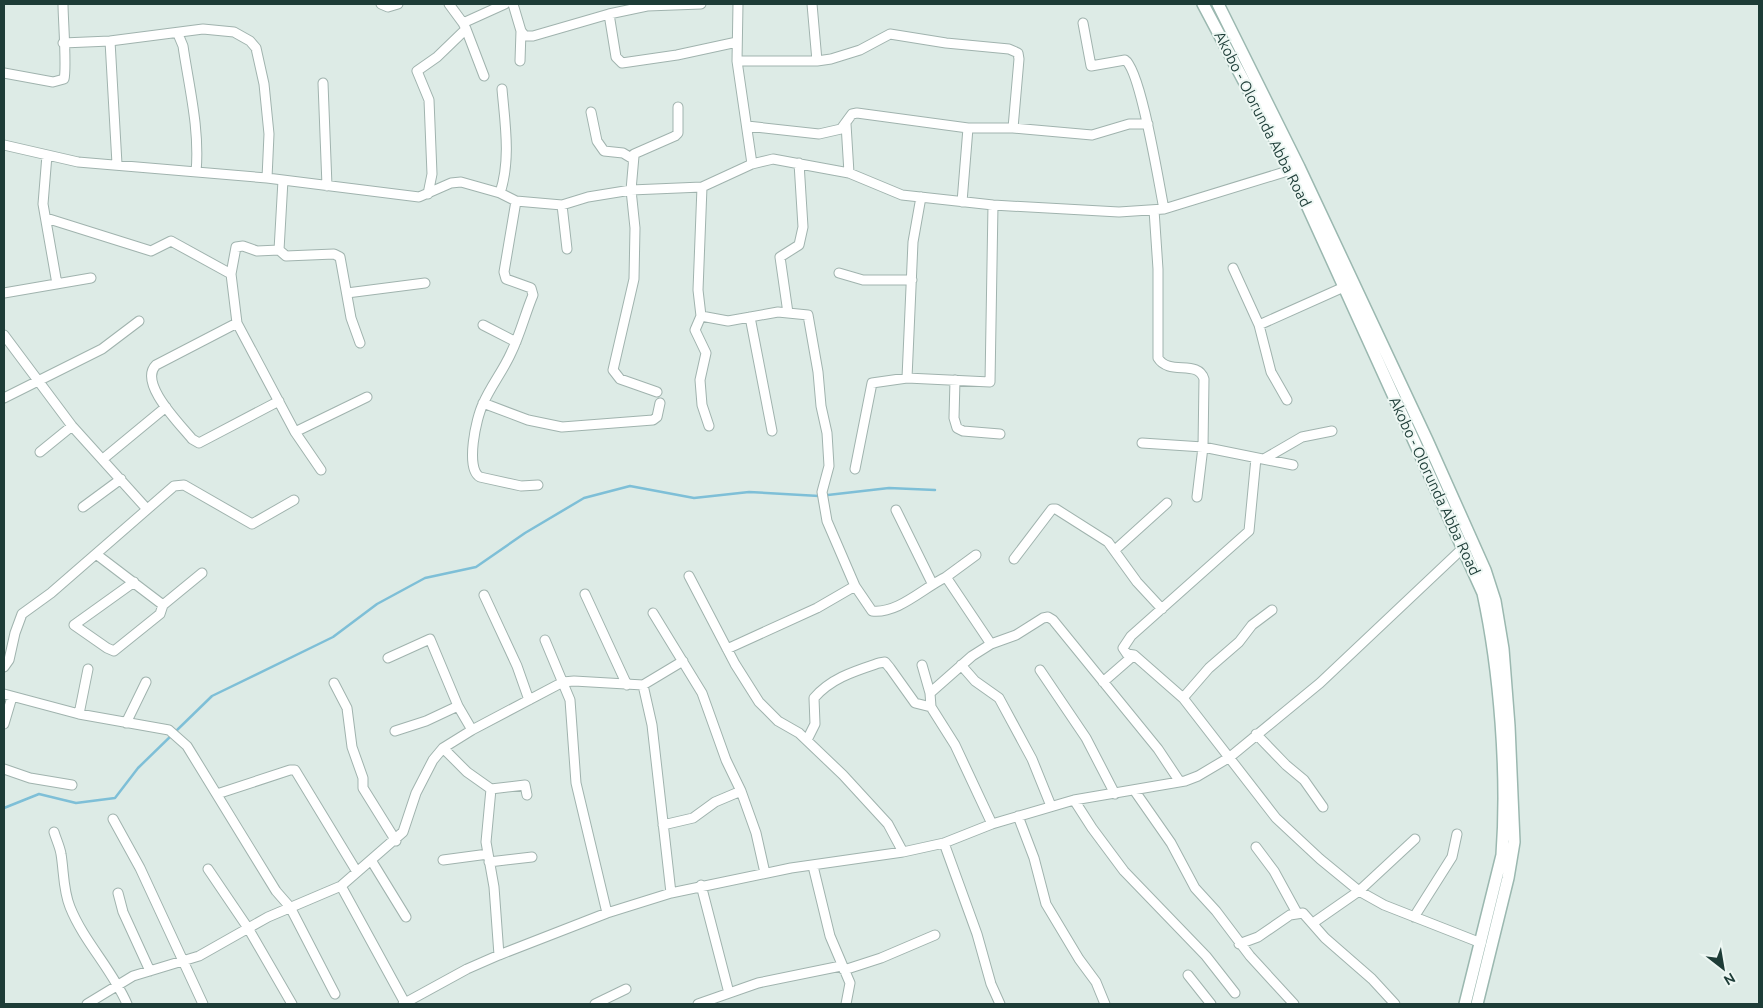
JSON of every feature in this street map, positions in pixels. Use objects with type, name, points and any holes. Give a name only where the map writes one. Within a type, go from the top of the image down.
[{"type":"main road","name":"Akobo - Olorunda Abba Road","points":[[1203,4],[1291,170],[1483,593],[1490,627],[1514,842],[1512,859],[1477,1004]]},
{"type":"main road","name":"Akobo - Olorunda Abba Road","points":[[1220,7],[1384,347],[1485,570],[1500,628],[1508,783],[1502,855],[1465,1004]]},
{"type":"main road","points":[[1210,16],[1220,7]]},
{"type":"street","points":[[4,73],[60,81],[64,79],[66,70],[63,43],[63,4]]},
{"type":"street","points":[[381,4],[388,7],[398,4]]},
{"type":"street","points":[[449,4],[465,26],[484,76]]},
{"type":"street","points":[[428,194],[432,174],[429,100],[417,71],[437,57],[465,26],[505,4]]},
{"type":"street","points":[[512,4],[521,31],[525,36],[548,34],[609,14],[647,6],[701,4]]},
{"type":"street","points":[[738,4],[737,61],[752,164]]},
{"type":"street","points":[[812,4],[817,61]]},
{"type":"street","points":[[609,14],[616,57],[622,63],[677,55],[737,42]]},
{"type":"street","points":[[1083,23],[1091,66],[1120,60],[1129,62],[1148,124],[1159,209],[1158,358],[1167,366],[1198,369],[1202,373],[1204,380],[1203,447],[1197,498]]},
{"type":"street","points":[[63,43],[110,41],[178,34],[203,29],[229,31],[250,41],[256,48],[264,84],[269,134],[267,178]]},
{"type":"street","points":[[520,61],[521,31]]},
{"type":"street","points":[[178,34],[183,46],[195,122],[198,149],[196,172]]},
{"type":"street","points":[[737,61],[817,61],[850,54],[890,34],[946,43],[1014,50],[1018,53],[1019,59],[1013,128]]},
{"type":"street","points":[[110,41],[117,164]]},
{"type":"street","points":[[323,83],[328,186]]},
{"type":"street","points":[[500,193],[506,176],[507,160],[502,89]]},
{"type":"street","points":[[656,392],[620,379],[613,370],[634,279],[634,228],[631,190],[634,154],[664,142],[678,133],[678,106]]},
{"type":"street","points":[[591,112],[597,141],[602,149],[608,153],[623,154],[634,159]]},
{"type":"street","points":[[747,126],[819,134],[835,132],[846,124],[852,114],[857,113],[968,128],[1013,128],[1092,135],[1129,124],[1148,124]]},
{"type":"street","points":[[846,124],[849,173]]},
{"type":"street","points":[[962,202],[968,128]]},
{"type":"street","points":[[4,145],[78,162],[267,178],[419,197],[451,183],[461,182],[500,193],[516,201],[562,205],[588,197],[631,190],[702,187],[752,164],[773,160],[849,173],[891,192],[921,198],[993,205],[1119,212],[1159,209],[1291,170]]},
{"type":"street","points":[[47,155],[43,204],[57,284]]},
{"type":"street","points":[[788,313],[780,257],[799,245],[804,227],[799,163]]},
{"type":"street","points":[[276,249],[283,180]]},
{"type":"street","points":[[702,187],[698,290],[701,316],[695,330],[706,353],[700,380],[702,405],[709,426]]},
{"type":"street","points":[[907,378],[913,242],[921,198]]},
{"type":"street","points":[[516,201],[504,272],[506,279],[531,288],[533,295],[516,342],[483,403],[474,442],[473,472],[480,477],[513,484],[538,485]]},
{"type":"street","points":[[562,205],[567,249]]},
{"type":"street","points":[[855,469],[869,387],[875,381],[907,378],[990,382],[993,205]]},
{"type":"street","points":[[46,218],[151,251],[171,241],[231,274]]},
{"type":"street","points":[[321,470],[295,432],[237,323],[231,274],[237,246],[257,251],[276,249],[286,256],[338,255],[341,261],[351,318],[360,343]]},
{"type":"street","points":[[1233,268],[1259,325],[1267,363],[1287,400]]},
{"type":"street","points":[[839,273],[863,280],[912,280]]},
{"type":"street","points":[[4,293],[91,278]]},
{"type":"street","points":[[347,293],[424,283]]},
{"type":"street","points":[[1259,325],[1344,287]]},
{"type":"street","points":[[701,316],[728,321],[769,312],[806,314],[810,318],[820,397],[827,433],[829,466],[822,487],[828,528],[855,586],[872,611],[879,612],[901,604],[932,583],[946,577],[976,555]]},
{"type":"street","points":[[750,317],[772,430]]},
{"type":"street","points":[[4,398],[102,349],[139,321]]},
{"type":"street","points":[[237,323],[152,369],[152,382],[166,407],[192,439],[199,444],[279,401]]},
{"type":"street","points":[[483,325],[516,342]]},
{"type":"street","points":[[4,335],[72,426],[146,508]]},
{"type":"street","points":[[955,380],[954,418],[957,428],[963,431],[1000,434]]},
{"type":"street","points":[[295,432],[367,397]]},
{"type":"street","points":[[483,403],[528,420],[574,428],[653,420],[657,417],[660,403]]},
{"type":"street","points":[[103,459],[166,407]]},
{"type":"street","points":[[40,452],[72,426]]},
{"type":"street","points":[[1260,458],[1302,437],[1332,431]]},
{"type":"street","points":[[1142,443],[1203,447],[1293,465]]},
{"type":"street","points":[[1260,458],[1249,531],[1125,643],[1124,648],[1127,654],[1134,655],[1183,698],[1281,823],[1359,891],[1384,905],[1481,942]]},
{"type":"street","points":[[83,507],[121,479]]},
{"type":"street","points":[[4,667],[9,660],[15,633],[22,614],[96,554],[146,508],[179,484],[252,524],[294,500]]},
{"type":"street","points":[[1115,550],[1167,503]]},
{"type":"street","points":[[1014,559],[1052,509],[1056,509],[1108,542],[1137,582],[1162,609]]},
{"type":"street","points":[[896,510],[932,583]]},
{"type":"street","points":[[341,886],[404,1004],[467,969],[499,955],[607,913],[671,893],[701,885],[765,873],[903,852],[944,843],[992,824],[1074,800],[1180,782],[1198,776],[1230,757],[1320,683],[1463,548]]},
{"type":"street","points":[[96,554],[163,605]]},
{"type":"street","points":[[134,582],[74,625],[114,651],[160,614],[163,605],[202,573]]},
{"type":"street","points":[[689,576],[748,686],[766,711],[807,740],[878,811],[888,824],[903,852]]},
{"type":"street","points":[[946,577],[991,644]]},
{"type":"street","points":[[727,649],[818,608],[855,586]]},
{"type":"street","points":[[585,594],[627,686]]},
{"type":"street","points":[[484,595],[517,666],[529,700]]},
{"type":"street","points":[[1183,698],[1208,668],[1239,642],[1252,625],[1272,610]]},
{"type":"street","points":[[653,614],[702,693],[726,760],[741,791],[756,833],[765,873]]},
{"type":"street","points":[[930,694],[991,644],[1016,635],[1048,617],[1066,635],[1158,749],[1180,782]]},
{"type":"street","points":[[388,658],[430,639],[458,706],[472,730]]},
{"type":"street","points":[[545,640],[570,700],[576,783],[607,913]]},
{"type":"street","points":[[1103,682],[1134,655]]},
{"type":"street","points":[[87,1004],[118,983],[199,956],[248,928],[341,886],[396,841],[404,832],[416,794],[433,760],[443,748],[472,730],[563,682],[574,681],[627,686],[643,685],[683,661]]},
{"type":"street","points":[[807,740],[815,724],[814,698],[822,688],[845,675],[879,663],[885,662],[915,703],[932,707]]},
{"type":"street","points":[[922,665],[932,707],[955,745],[992,824]]},
{"type":"street","points":[[962,666],[975,681],[999,698],[1032,759],[1051,806]]},
{"type":"street","points":[[80,714],[88,670]]},
{"type":"street","points":[[1040,670],[1081,730],[1115,794]]},
{"type":"street","points":[[126,723],[146,682]]},
{"type":"street","points":[[334,683],[347,708],[352,747],[363,778],[363,788],[396,841]]},
{"type":"street","points":[[643,685],[652,725],[671,893]]},
{"type":"street","points":[[4,724],[8,696],[80,714],[169,730],[187,746],[276,890],[290,908],[335,994]]},
{"type":"street","points":[[395,730],[426,721],[458,706]]},
{"type":"street","points":[[1256,734],[1286,765],[1304,780],[1323,807]]},
{"type":"street","points":[[443,748],[467,772],[491,789],[525,785],[527,795]]},
{"type":"street","points":[[4,769],[30,778],[72,785]]},
{"type":"street","points":[[217,794],[295,770],[357,872]]},
{"type":"street","points":[[491,789],[485,833],[494,887],[499,955]]},
{"type":"street","points":[[1134,790],[1171,843],[1195,888],[1216,911],[1239,944],[1294,1004]]},
{"type":"street","points":[[663,825],[693,818],[715,802],[741,791]]},
{"type":"street","points":[[1074,800],[1124,871],[1206,956],[1236,993]]},
{"type":"street","points":[[1018,816],[1034,858],[1046,904],[1079,959],[1096,982],[1105,1004]]},
{"type":"street","points":[[113,819],[137,862],[203,1004]]},
{"type":"street","points":[[54,832],[61,854],[62,876],[75,918],[118,983],[127,1004]]},
{"type":"street","points":[[1414,917],[1452,857],[1457,834]]},
{"type":"street","points":[[1313,923],[1359,891],[1415,839]]},
{"type":"street","points":[[944,843],[978,934],[991,984],[1000,1004]]},
{"type":"street","points":[[1256,847],[1274,871],[1297,912]]},
{"type":"street","points":[[443,860],[532,857]]},
{"type":"street","points":[[371,860],[406,917]]},
{"type":"street","points":[[813,866],[830,936],[842,968],[850,982],[846,1004]]},
{"type":"street","points":[[208,869],[248,928],[292,1004]]},
{"type":"street","points":[[701,885],[729,993]]},
{"type":"street","points":[[118,893],[123,912],[150,971]]},
{"type":"street","points":[[1239,944],[1258,937],[1297,912],[1303,913],[1325,938],[1372,980],[1395,1004]]},
{"type":"street","points":[[701,1004],[758,983],[842,968],[881,958],[935,934]]},
{"type":"street","points":[[1188,975],[1210,1004]]},
{"type":"street","points":[[596,1004],[626,989]]},
{"type":"waterway","points":[[4,808],[39,794],[76,803],[115,798],[138,768],[212,696],[333,637],[377,604],[425,578],[476,567],[525,533],[584,498],[630,486],[694,498],[749,492],[819,496],[889,488],[935,490]]}]
